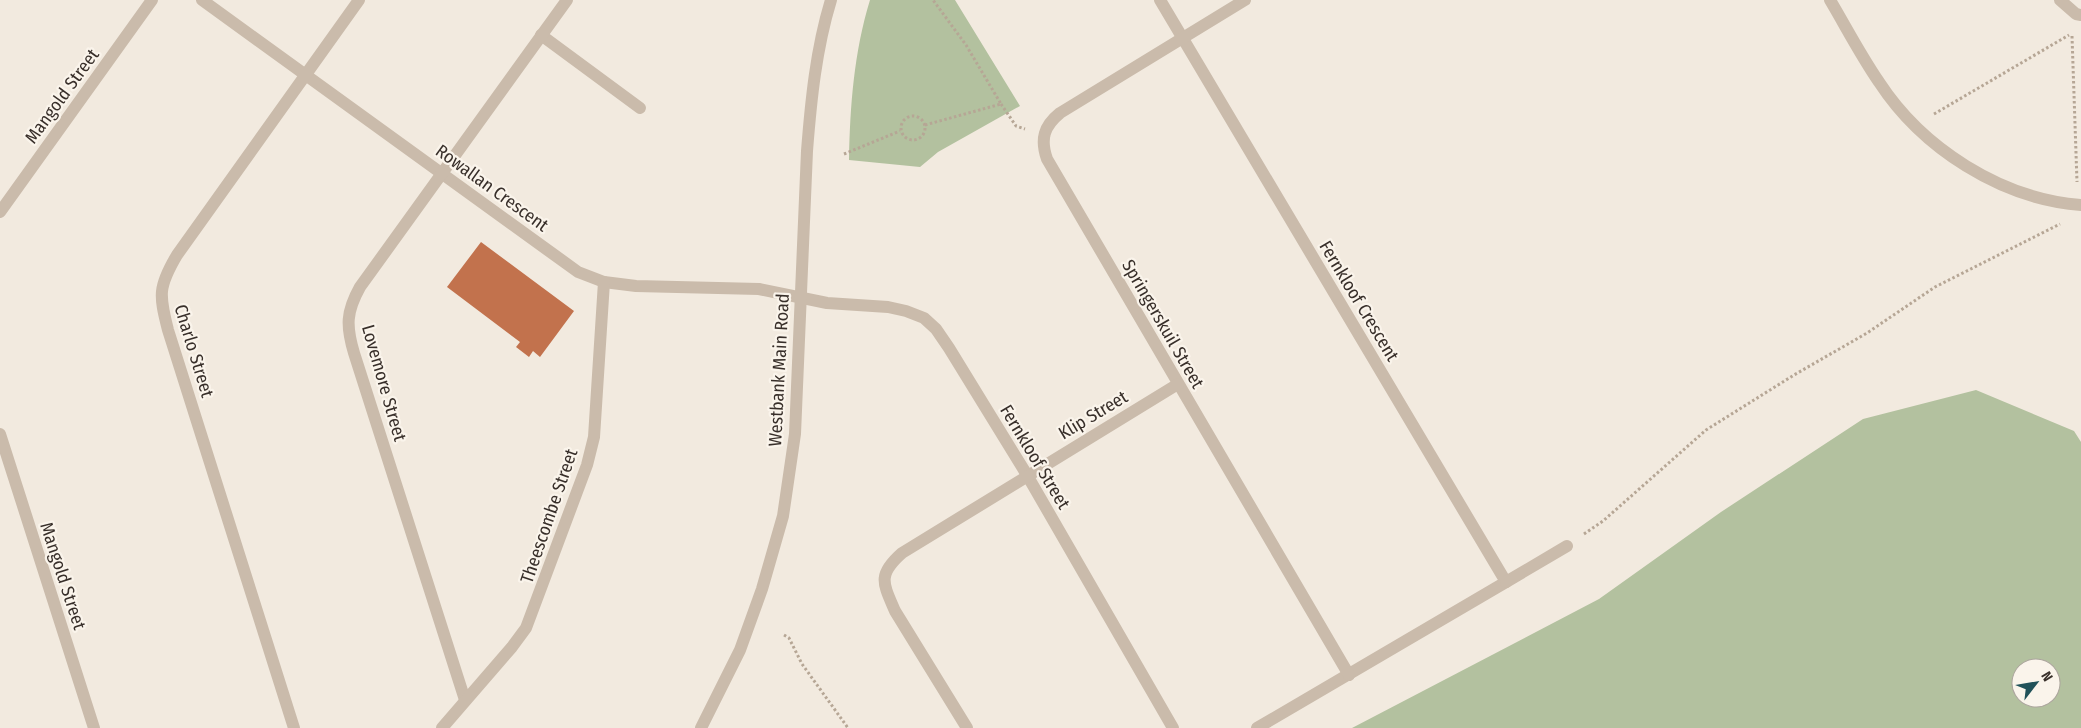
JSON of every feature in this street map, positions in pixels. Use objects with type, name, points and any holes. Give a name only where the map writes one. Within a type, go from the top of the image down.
[{"type":"street","name":"Mangold Street","points":[[0,212],[152,0]]},
{"type":"street","name":"Rowallan Crescent","points":[[202,0],[578,272],[604,282],[636,286],[759,289],[800,297]]},
{"type":"street","name":"Charlo Street","points":[[294,728],[168,330],[161,302],[162,288],[167,272],[177,255],[359,0]]},
{"type":"street","name":"Lovemore Street","points":[[465,700],[354,353],[347,321],[351,302],[360,287],[567,0]]},
{"type":"street","name":"Westbank Main Road","points":[[701,728],[740,650],[762,589],[783,516],[795,434],[806,160],[811,104],[818,58],[831,0]]},
{"type":"street","name":"Fernkloof Crescent","points":[[1160,0],[1506,582]]},
{"type":"street","points":[[1043,135],[1052,120],[1060,113],[1245,0]]},
{"type":"street","points":[[1830,0],[1879,83],[1898,108],[1919,130],[1963,164],[1987,177],[2015,190],[2044,199],[2077,205]]},
{"type":"street","points":[[2060,0],[2076,14],[2081,15]]},
{"type":"street","points":[[541,35],[640,108]]},
{"type":"street","name":"Springerskuil Street","points":[[1043,135],[1043,146],[1047,159],[1350,675]]},
{"type":"street","name":"Theescombe Street","points":[[442,728],[512,647],[526,628],[587,466],[594,437],[604,282]]},
{"type":"street","name":"Fernkloof Street","points":[[800,297],[827,303],[906,310],[924,318],[936,329],[1027,475],[1173,728]]},
{"type":"street","name":"Klip Street","points":[[967,728],[894,611],[886,591],[884,575],[890,563],[902,553],[1027,475],[1178,384]]},
{"type":"street","name":"Mangold Street","points":[[0,434],[94,728]]},
{"type":"street","points":[[1257,728],[1567,546]]},
{"type":"path","points":[[933,0],[966,45],[1016,126],[1043,135]]},
{"type":"path","points":[[1567,546],[1603,520],[1706,430],[1794,375],[1867,334],[1935,287],[2059,226],[2077,205],[2072,33],[1933,114],[1919,130]]},
{"type":"path","points":[[925,125],[1001,104]]},
{"type":"path","points":[[913,115],[921,118],[925,125],[924,133],[919,139],[912,141],[905,138],[900,131],[901,123],[906,117],[913,115]]},
{"type":"path","points":[[844,154],[900,131]]},
{"type":"path","points":[[784,636],[789,638],[802,664],[848,728]]},
{"type":"green space","points":[[870,0],[955,0],[1020,106],[938,152],[920,167],[849,160],[854,79],[860,39]]},
{"type":"green space","points":[[1976,390],[2074,431],[2081,442],[2081,728],[1352,728],[1599,599],[1721,512],[1863,419]]},
{"type":"building","points":[[481,242],[574,311],[540,357],[533,351],[529,357],[516,347],[520,342],[447,287]]}]
